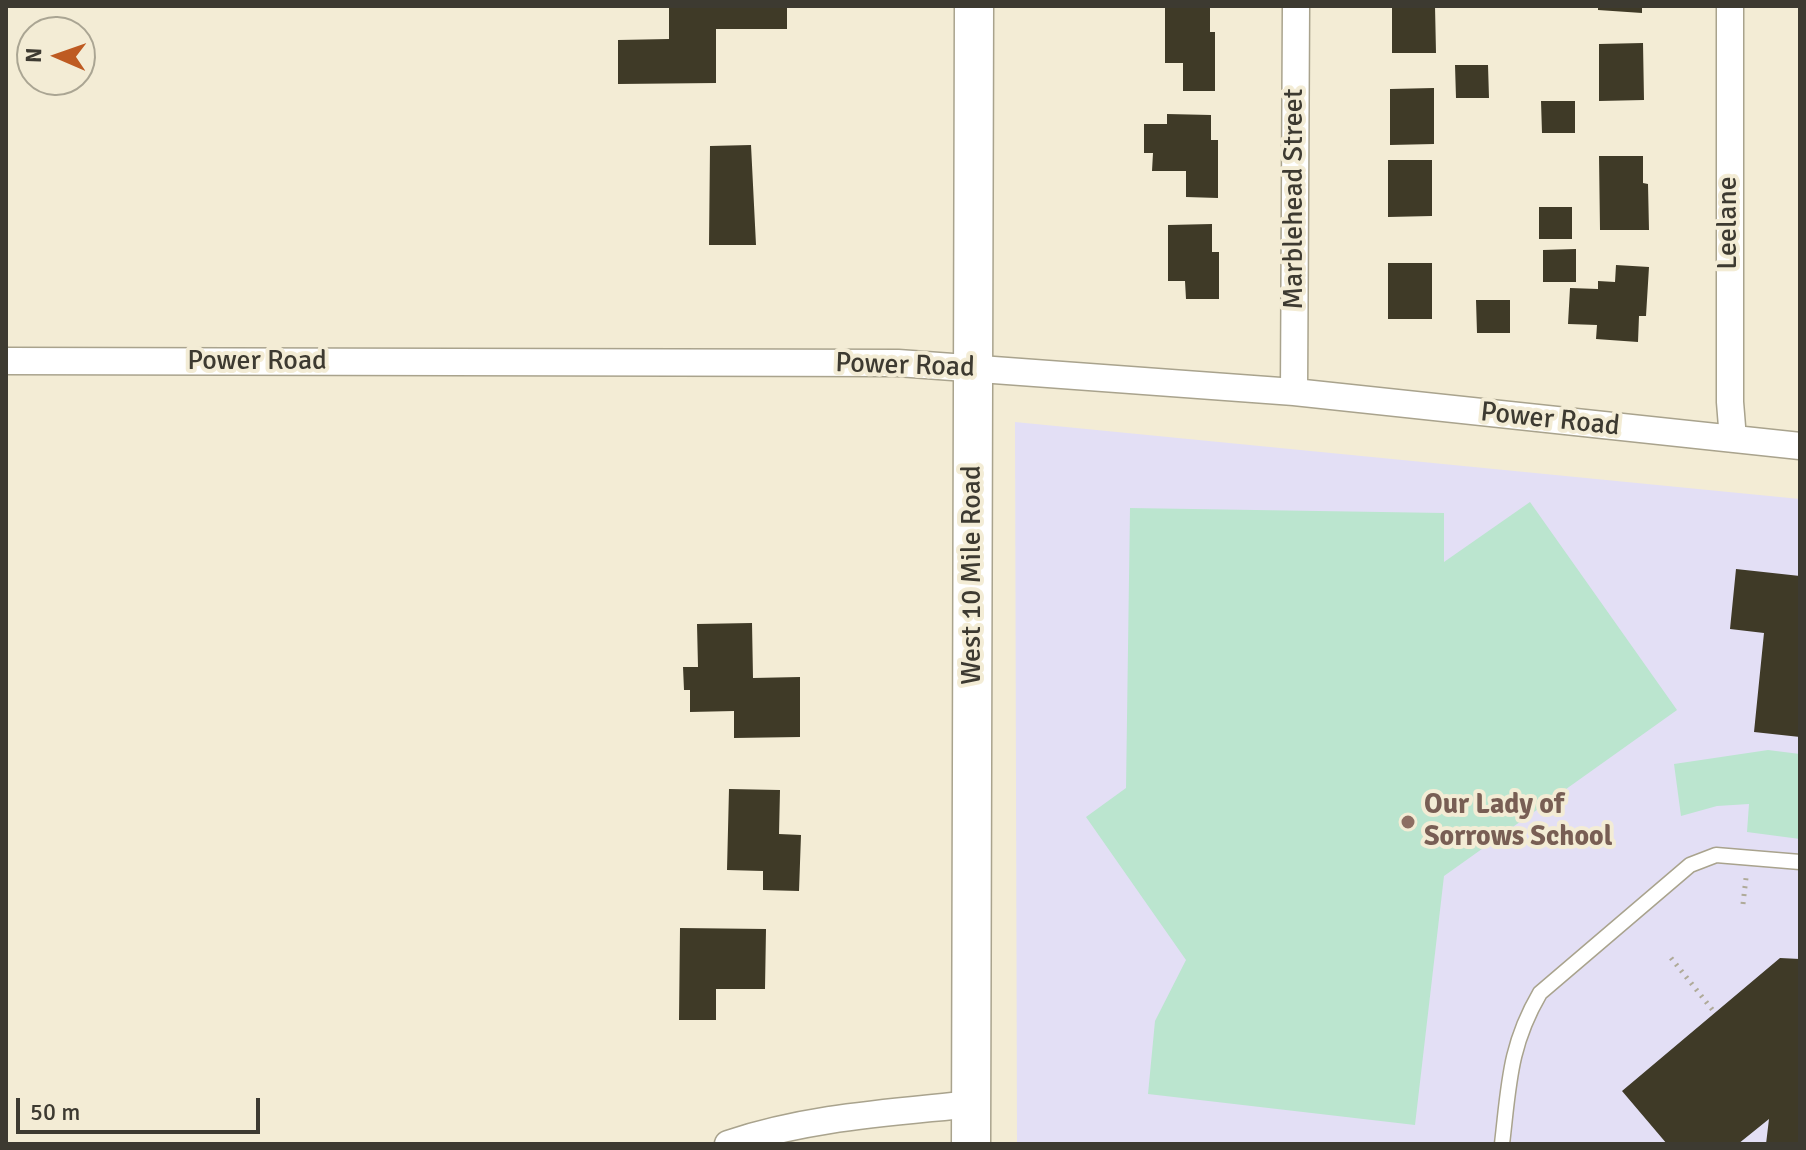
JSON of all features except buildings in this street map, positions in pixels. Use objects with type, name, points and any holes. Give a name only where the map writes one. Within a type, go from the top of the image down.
[{"type":"street","name":"West 10 Mile Road","points":[[971,1144],[974,6]]},
{"type":"street","name":"Marblehead Street","points":[[1294,392],[1296,6]]},
{"type":"street","name":"Leelane","points":[[1730,6],[1730,402],[1733,439]]},
{"type":"street","name":"Power Road","points":[[6,361],[898,363],[1294,392],[1800,446]]},
{"type":"street","points":[[728,1144],[831,1118],[972,1104]]},
{"type":"lane","points":[[1502,1144],[1513,1053],[1525,1019],[1540,993],[1690,865],[1716,855],[1800,862]]},
{"type":"path","points":[[1743,904],[1747,872]]},
{"type":"path","points":[[1671,958],[1715,1013]]},
{"type":"shaded area","name":"Our Lady of Sorrows School","points":[[1015,422],[1800,499],[1800,1144],[1017,1144]]},
{"type":"green space","points":[[1530,502],[1677,710],[1444,876],[1415,1125],[1148,1094],[1155,1021],[1186,960],[1086,817],[1126,788],[1130,508],[1444,513],[1444,562]]},
{"type":"green space","points":[[1768,750],[1800,754],[1800,839],[1747,832],[1749,804],[1717,806],[1681,816],[1674,764]]},
{"type":"place","name":"Our Lady of Sorrows School","points":[[1408,822]]}]
